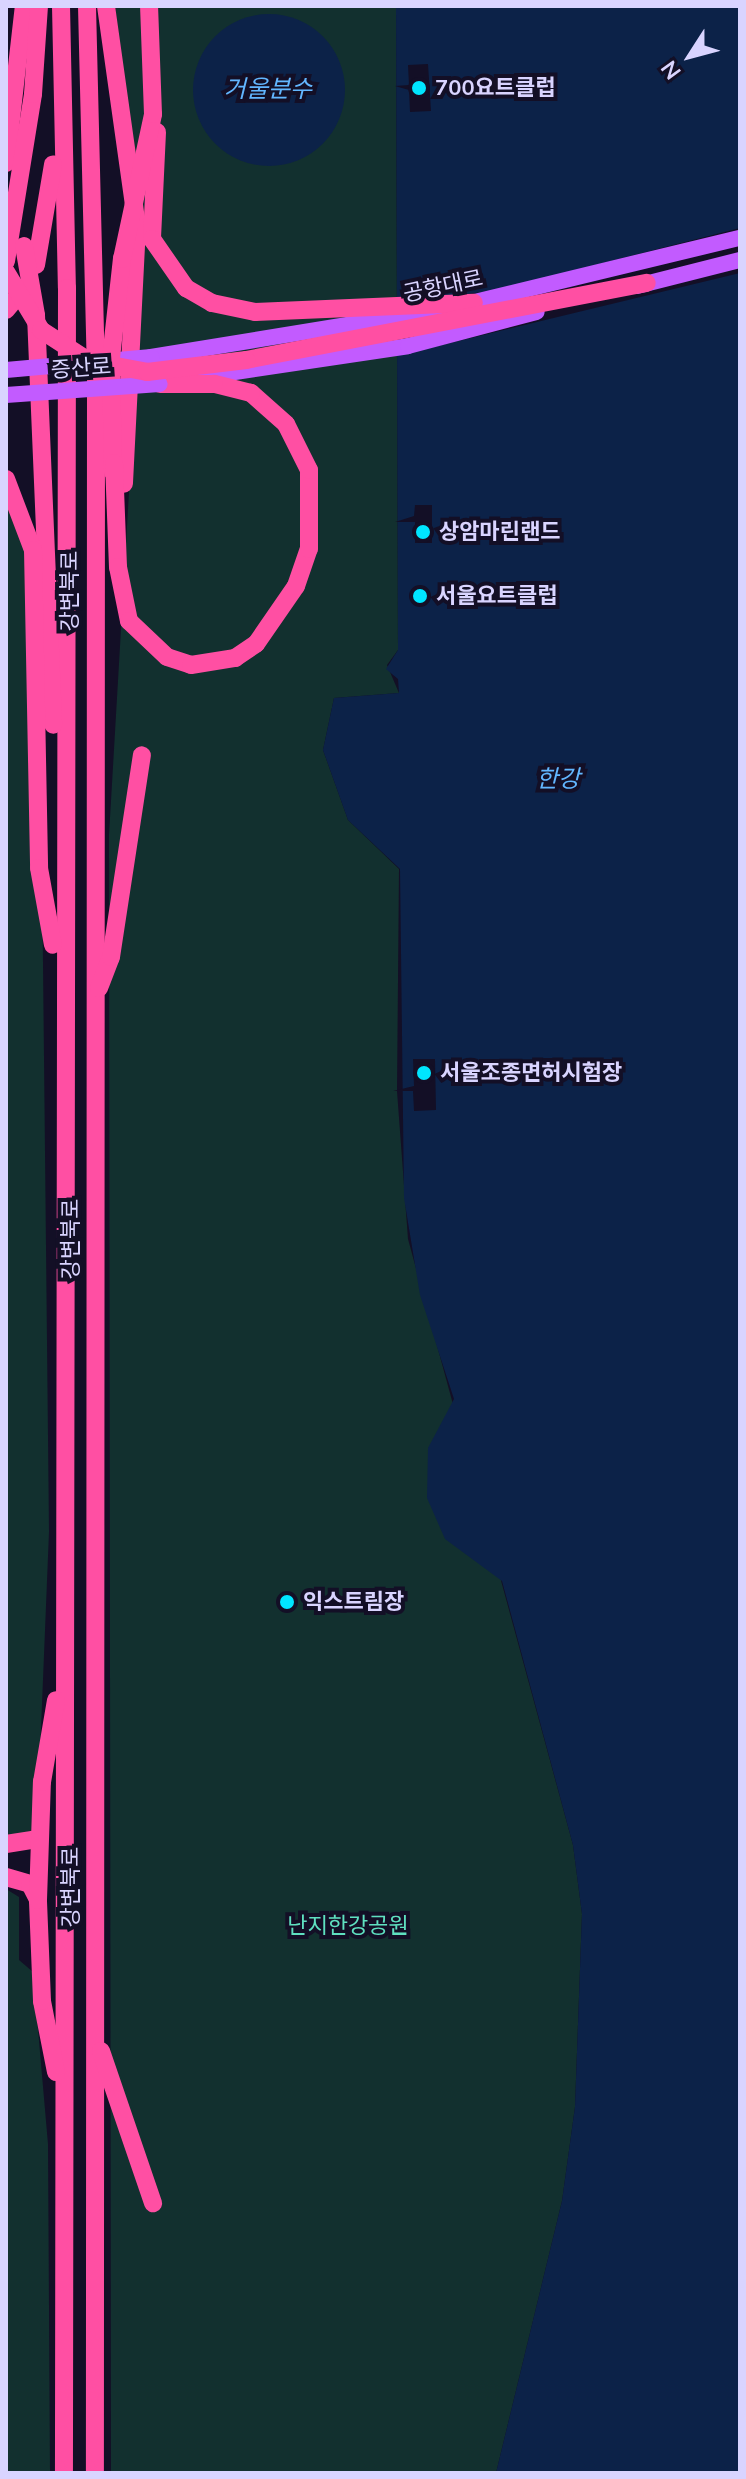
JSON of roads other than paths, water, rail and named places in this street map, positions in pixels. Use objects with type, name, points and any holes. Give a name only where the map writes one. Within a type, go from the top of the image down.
[{"type":"highway","points":[[6,261],[24,6]]},
{"type":"highway","points":[[39,6],[13,168],[36,315],[49,691],[61,783]]},
{"type":"highway","name":"강변북로","points":[[87,6],[94,601],[95,2473]]},
{"type":"highway","points":[[106,6],[137,226],[119,551]]},
{"type":"highway","points":[[149,6],[160,106],[148,211],[152,239],[186,288],[212,303],[255,312],[474,303]]},
{"type":"highway","name":"강변북로","points":[[61,8],[60,94],[67,288],[61,783],[64,2473]]},
{"type":"highway","points":[[156,66],[111,358],[122,600],[129,621],[167,657],[214,664],[256,644],[276,621],[309,549],[309,470],[268,404],[214,384],[160,384]]},
{"type":"highway","points":[[36,265],[60,94]]},
{"type":"highway","points":[[6,272],[23,309],[54,342],[103,366],[147,372],[405,334],[647,283]]},
{"type":"highway","points":[[6,310],[23,290]]},
{"type":"highway","points":[[94,601],[108,556],[114,463]]},
{"type":"highway","points":[[6,479],[33,550],[39,868],[62,1000]]},
{"type":"highway","points":[[95,998],[111,957],[142,755]]},
{"type":"highway","points":[[63,1658],[39,1839],[38,1900],[42,2001],[63,2109]]},
{"type":"highway","points":[[6,1844],[39,1839]]},
{"type":"highway","points":[[6,1877],[30,1884],[38,1900]]},
{"type":"highway","points":[[95,2029],[153,2203]]},
{"type":"main road","name":"공항대로","points":[[151,357],[474,303],[740,238]]},
{"type":"main road","points":[[160,384],[408,346],[740,260]]},
{"type":"main road","name":"증산로","points":[[6,370],[151,357]]},
{"type":"main road","name":"증산로","points":[[6,395],[160,384]]},
{"type":"water","name":"한강","points":[[396,6],[740,6],[740,2473],[496,2473],[562,2201],[575,2107],[582,1914],[573,1845],[502,1581],[445,1539],[427,1498],[428,1448],[454,1399],[420,1295],[404,1198],[400,869],[348,820],[323,750],[334,698],[399,693],[398,679],[386,669],[398,650]]},
{"type":"water","name":"거울분수","points":[[269,14],[298,19],[323,36],[340,61],[345,90],[340,119],[323,144],[298,161],[269,166],[240,161],[215,144],[198,119],[193,90],[198,61],[215,36],[240,19]]},
{"type":"place","name":"700요트클럽","points":[[419,88]]},
{"type":"place","name":"상암마린랜드","points":[[423,532]]},
{"type":"place","name":"서울요트클럽","points":[[420,596]]},
{"type":"place","name":"서울조종면허시험장","points":[[424,1073]]},
{"type":"place","name":"익스트림장","points":[[287,1602]]},
{"type":"park label","name":"난지한강공원","points":[[348,1926]]}]
